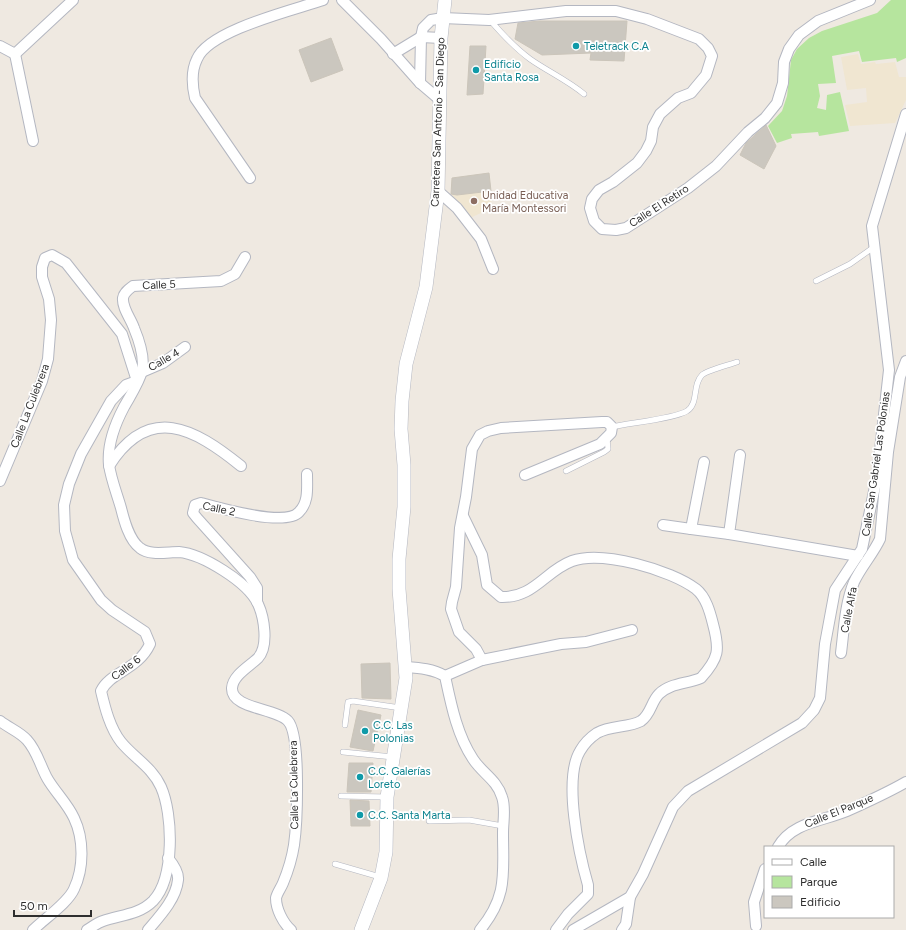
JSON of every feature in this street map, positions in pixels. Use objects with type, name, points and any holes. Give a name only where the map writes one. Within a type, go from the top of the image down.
[{"type":"street","points":[[15,54],[73,0]]},
{"type":"street","points":[[250,178],[195,98],[192,84],[193,70],[197,58],[220,37],[248,25],[323,0]]},
{"type":"street","points":[[342,0],[381,39],[420,83],[440,100]]},
{"type":"street","name":"Carretera San Antonio - San Diego","points":[[361,930],[381,878],[386,852],[387,797],[402,708],[406,667],[399,589],[404,507],[404,465],[400,429],[406,364],[426,287],[438,191],[441,38],[445,0]]},
{"type":"street","name":"Calle El Retiro","points":[[443,18],[489,20],[566,11],[616,11],[647,19],[699,39],[708,48],[712,56],[708,71],[696,88],[691,93],[678,98],[660,114],[653,127],[651,141],[637,163],[620,177],[599,190],[592,199],[590,208],[594,222],[602,229],[616,230],[626,228],[688,188],[716,166],[748,132],[765,118],[777,103],[784,83],[784,62],[789,49],[799,35],[818,22],[870,0]]},
{"type":"street","points":[[420,83],[421,37],[426,24],[430,20],[443,18]]},
{"type":"street","points":[[393,54],[421,37],[441,38]]},
{"type":"street","points":[[0,46],[15,54]]},
{"type":"street","points":[[15,54],[33,141]]},
{"type":"street","name":"Calle San Gabriel Las Polonias","points":[[573,930],[630,896],[643,874],[673,807],[680,798],[688,791],[802,723],[814,710],[820,698],[825,644],[835,590],[858,556],[865,542],[877,477],[889,370],[872,226],[906,114]]},
{"type":"street","points":[[438,191],[456,208],[481,239],[493,268]]},
{"type":"street","name":"Calle La Culebrera","points":[[0,481],[42,381],[48,359],[51,320],[49,299],[42,277],[42,267],[44,258],[52,255],[66,264],[122,334],[140,377],[117,421],[111,440],[109,466],[122,513],[133,539],[140,548],[149,552],[181,552],[204,559],[220,568],[246,588],[257,602],[264,622],[263,646],[260,656],[237,677],[232,686],[233,695],[240,702],[281,716],[289,722],[293,734],[295,751],[296,810],[294,844],[290,864],[276,896],[277,905],[282,917],[291,930]]},
{"type":"street","name":"Calle 5","points":[[140,377],[142,362],[140,346],[135,329],[125,309],[123,298],[126,291],[134,286],[207,282],[227,279],[235,274],[246,258]]},
{"type":"street","name":"Calle 4","points":[[140,377],[185,347]]},
{"type":"street","name":"Calle Alfa","points":[[841,652],[846,612],[854,581],[876,548],[880,539],[888,452],[900,377],[906,361]]},
{"type":"street","name":"Calle 6","points":[[87,930],[102,921],[141,910],[153,901],[161,890],[167,872],[168,809],[161,787],[150,769],[122,742],[116,734],[101,691],[104,684],[138,662],[150,644],[145,632],[112,610],[92,588],[73,560],[65,531],[64,505],[69,484],[82,454],[111,401],[126,386],[140,377]]},
{"type":"street","points":[[482,660],[476,649],[459,632],[451,609],[456,587],[460,528],[472,449],[480,435],[501,428],[602,422],[607,422],[612,426],[611,433],[600,444],[525,475]]},
{"type":"street","points":[[109,466],[134,436],[151,428],[162,427],[189,433],[211,444],[241,466]]},
{"type":"street","points":[[729,534],[740,455]]},
{"type":"street","points":[[691,529],[704,462]]},
{"type":"street","name":"Calle 2","points":[[257,602],[257,588],[250,577],[193,513],[195,505],[201,503],[249,515],[290,518],[298,514],[305,504],[308,493],[307,474]]},
{"type":"street","points":[[463,516],[482,555],[487,585],[501,597],[518,595],[529,590],[571,561],[600,557],[615,559],[677,578],[697,590],[707,603],[716,635],[717,656],[701,678],[668,687],[658,695],[647,716],[641,721],[603,731],[585,744],[579,751],[574,768],[572,788],[576,828],[588,885],[588,894],[568,914],[556,930]]},
{"type":"street","points":[[663,525],[729,534],[858,556]]},
{"type":"street","points":[[445,676],[482,660],[561,644],[586,642],[632,630]]},
{"type":"street","points":[[406,667],[427,669],[445,676],[454,713],[467,748],[473,760],[495,783],[502,797],[505,870],[502,888],[494,911],[480,930]]},
{"type":"street","points":[[0,721],[26,739],[35,750],[44,773],[74,818],[80,837],[81,854],[78,878],[74,891],[33,930]]},
{"type":"street","name":"Calle El Parque","points":[[778,846],[781,841],[796,828],[846,811],[906,782]]},
{"type":"street","points":[[148,930],[163,912],[179,879],[177,871],[168,858]]},
{"type":"street","points":[[756,926],[754,902],[764,872]]},
{"type":"street","points":[[622,930],[626,924],[630,896]]},
{"type":"lane","points":[[489,20],[508,41],[530,59],[572,84],[584,94]]},
{"type":"lane","points":[[816,281],[850,264],[875,247]]},
{"type":"lane","points":[[612,426],[666,417],[688,410],[694,403],[698,382],[703,374],[737,362]]},
{"type":"lane","points":[[566,471],[608,449],[607,438]]},
{"type":"lane","points":[[346,725],[348,702],[353,701],[402,708]]},
{"type":"lane","points":[[343,752],[394,758]]},
{"type":"lane","points":[[341,796],[387,797]]},
{"type":"lane","points":[[429,821],[470,820],[503,826]]},
{"type":"lane","points":[[335,864],[381,878]]},
{"type":"shaded area","points":[[858,54],[861,64],[895,62],[899,77],[906,77],[906,100],[895,123],[850,126],[845,105],[867,102],[866,88],[847,90],[841,57]]},
{"type":"shaded area","name":"Unidad Educativa María Montessori","points":[[489,173],[492,208],[470,218],[451,194],[452,178]]},
{"type":"green space","points":[[891,0],[906,0],[906,58],[897,62],[896,58],[862,62],[859,51],[832,56],[836,83],[818,84],[820,96],[817,108],[826,110],[827,95],[840,92],[849,131],[819,136],[818,132],[791,134],[792,138],[777,143],[768,126],[782,111],[787,96],[791,60],[797,49],[809,38],[822,31],[877,13]]},
{"type":"building","name":"Teletrack C.A","points":[[540,21],[627,21],[624,61],[590,60],[591,53],[542,55],[515,39],[518,23]]},
{"type":"building","points":[[331,38],[343,70],[311,82],[299,50]]},
{"type":"building","name":"Edificio Santa Rosa","points":[[470,46],[486,46],[483,94],[467,95]]},
{"type":"building","points":[[766,125],[776,146],[764,169],[740,155],[746,143]]},
{"type":"building","points":[[489,173],[491,191],[457,195],[451,194],[452,178]]},
{"type":"building","points":[[390,663],[391,699],[362,698],[361,664]]},
{"type":"building","name":"C.C. Las Polonias","points":[[358,710],[381,715],[373,751],[350,747]]},
{"type":"building","name":"C.C. Galerías Loreto","points":[[349,763],[373,763],[371,792],[347,792]]},
{"type":"building","name":"C.C. Santa Marta","points":[[350,800],[369,801],[370,826],[351,826]]},
{"type":"place","name":"Teletrack C.A","points":[[576,46]]},
{"type":"place","name":"Edificio Santa Rosa","points":[[476,70]]},
{"type":"place","name":"Unidad Educativa María Montessori","points":[[474,201]]},
{"type":"place","name":"C.C. Las Polonias","points":[[365,731]]},
{"type":"place","name":"C.C. Galerías Loreto","points":[[360,777]]},
{"type":"place","name":"C.C. Santa Marta","points":[[360,815]]}]
